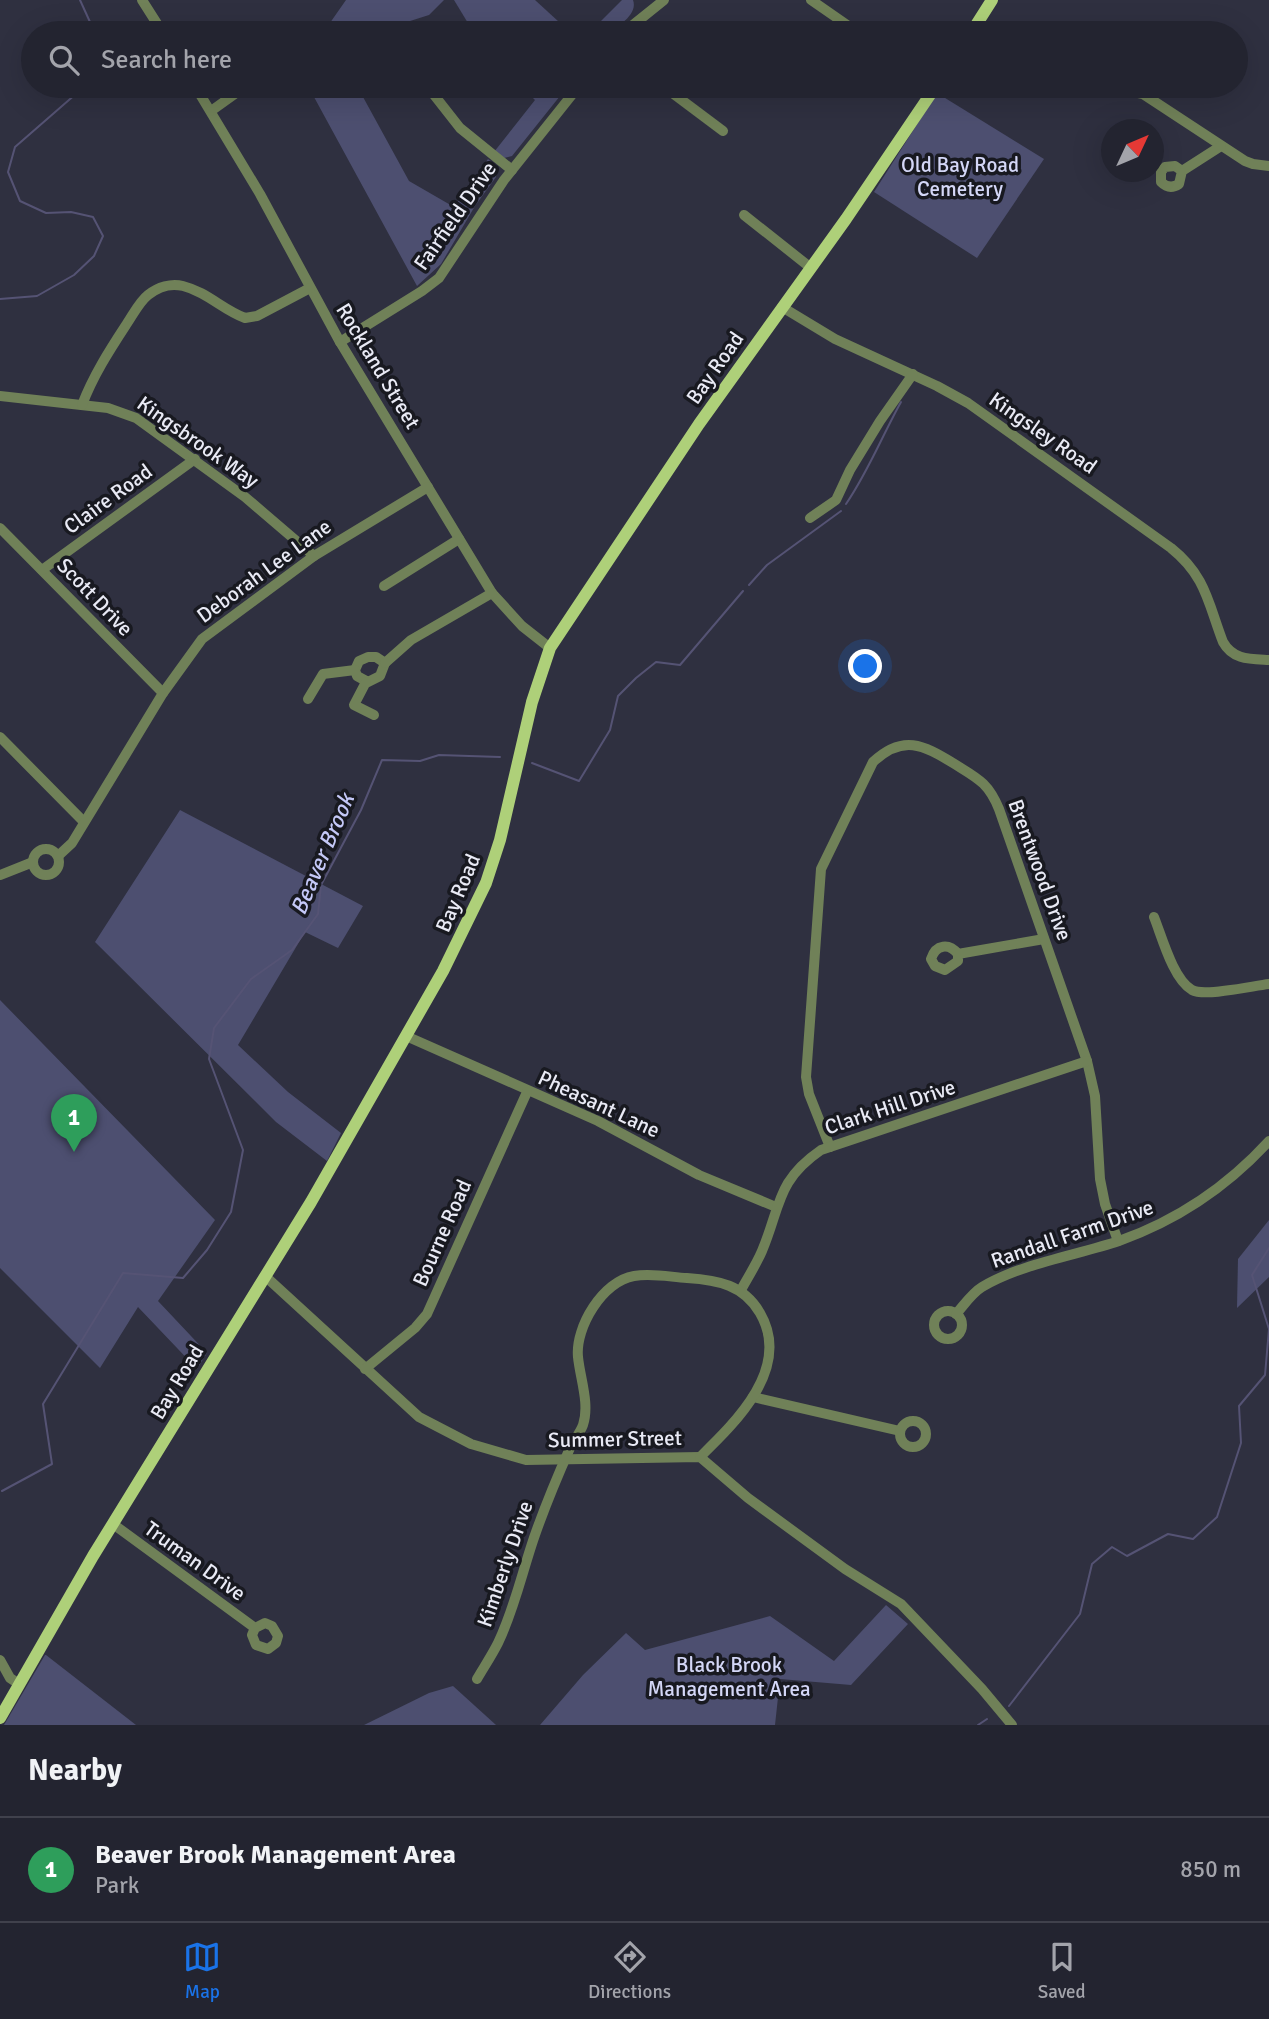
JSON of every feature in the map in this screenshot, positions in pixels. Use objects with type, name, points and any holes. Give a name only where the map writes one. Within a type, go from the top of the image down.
[{"type":"main road","points":[[979,21],[992,0]]},
{"type":"main road","name":"Bay Road","points":[[0,1718],[113,1524],[335,1160],[443,971],[486,883],[500,840],[532,702],[550,649],[699,424],[928,98]]},
{"type":"street","points":[[142,0],[155,21]]},
{"type":"street","points":[[642,0],[651,9]]},
{"type":"street","points":[[637,21],[664,0]]},
{"type":"street","points":[[811,0],[841,21]]},
{"type":"street","name":"Rockland Street","points":[[203,98],[340,342],[492,593],[522,626],[550,649]]},
{"type":"street","points":[[211,111],[229,98]]},
{"type":"street","points":[[436,98],[460,128],[512,170]]},
{"type":"street","name":"Fairfield Drive","points":[[340,342],[439,278],[512,170],[569,98]]},
{"type":"street","points":[[679,98],[723,131]]},
{"type":"street","points":[[1149,98],[1221,146],[1253,164],[1269,166]]},
{"type":"street","points":[[1182,171],[1221,146]]},
{"type":"street","points":[[744,215],[811,268]]},
{"type":"street","points":[[82,405],[91,382],[114,344],[146,296],[157,289],[181,285],[204,294],[245,318],[257,316],[310,288]]},
{"type":"street","name":"Kingsley Road","points":[[782,307],[835,339],[937,386],[986,416],[1186,560],[1201,581],[1226,648],[1239,657],[1269,660]]},
{"type":"street","points":[[810,518],[836,500],[856,460],[913,374]]},
{"type":"street","name":"Kingsbrook Way","points":[[0,396],[108,408],[129,415],[149,426],[245,497],[314,556]]},
{"type":"street","name":"Claire Road","points":[[42,570],[195,459]]},
{"type":"street","name":"Deborah Lee Lane","points":[[33,862],[37,872],[50,874],[58,868],[58,856],[72,843],[163,693],[202,639],[314,556],[428,487]]},
{"type":"street","name":"Scott Drive","points":[[0,528],[163,693]]},
{"type":"street","points":[[384,586],[459,539]]},
{"type":"street","points":[[385,663],[376,657],[359,661],[355,670],[357,676],[366,682],[378,679],[385,663],[411,640],[492,593]]},
{"type":"street","points":[[308,699],[323,674],[355,670]]},
{"type":"street","points":[[366,682],[354,705],[374,715]]},
{"type":"street","points":[[0,737],[84,822]]},
{"type":"street","name":"Brentwood Drive","points":[[830,1147],[809,1094],[806,1077],[821,869],[873,762],[884,752],[917,744],[931,749],[978,777],[991,791],[1087,1061],[1095,1096],[1100,1178],[1105,1205],[1118,1241]]},
{"type":"street","points":[[0,875],[33,862],[37,852],[44,849],[52,850],[58,856]]},
{"type":"street","points":[[1154,917],[1178,977],[1193,991],[1210,992],[1269,984]]},
{"type":"street","points":[[958,954],[1044,939]]},
{"type":"street","name":"Pheasant Lane","points":[[406,1036],[598,1121],[699,1175],[776,1207]]},
{"type":"street","name":"Clark Hill Drive","points":[[741,1290],[761,1253],[776,1207],[793,1172],[812,1156],[830,1147],[1087,1061]]},
{"type":"street","name":"Bourne Road","points":[[365,1369],[415,1328],[427,1314],[527,1091]]},
{"type":"street","name":"Randall Farm Drive","points":[[956,1314],[980,1288],[1004,1276],[1118,1241],[1174,1218],[1202,1201],[1269,1141]]},
{"type":"street","name":"Kimberly Drive","points":[[477,1679],[499,1642],[536,1533],[565,1460],[584,1424],[578,1340],[591,1311],[612,1286],[626,1278],[651,1275],[708,1281],[741,1290]]},
{"type":"street","name":"Summer Street","points":[[265,1276],[419,1417],[471,1444],[526,1460],[700,1458],[748,1498],[845,1569],[901,1604],[982,1689],[1012,1725]]},
{"type":"street","points":[[700,1458],[729,1428],[753,1397],[762,1380],[770,1354],[765,1322],[755,1305],[741,1290]]},
{"type":"street","points":[[753,1397],[900,1431]]},
{"type":"street","name":"Truman Drive","points":[[113,1524],[255,1628]]},
{"type":"street","points":[[0,1660],[10,1678],[19,1684]]},
{"type":"green space","points":[[346,0],[444,0],[429,15],[410,21],[331,21]]},
{"type":"green space","points":[[454,0],[535,0],[558,21],[467,21]]},
{"type":"green space","points":[[622,0],[633,0],[633,10],[624,21],[601,21]]},
{"type":"green space","points":[[315,98],[364,98],[409,181],[454,207],[488,159],[497,167],[496,177],[475,206],[441,264],[417,286]]},
{"type":"green space","points":[[533,98],[558,98],[512,156],[504,158],[494,152],[535,100]]},
{"type":"green space","name":"Old Bay Road Cemetery","points":[[934,98],[945,98],[1044,159],[977,258],[874,192]]},
{"type":"green space","points":[[180,810],[363,906],[338,948],[305,932],[238,1045],[288,1092],[341,1133],[327,1161],[276,1122],[95,942]]},
{"type":"green space","points":[[0,1000],[215,1220],[158,1301],[207,1353],[197,1369],[138,1307],[100,1368],[0,1268]]},
{"type":"green space","points":[[1269,1220],[1269,1277],[1237,1308],[1238,1259]]},
{"type":"green space","name":"Black Brook Management Area","points":[[886,1605],[908,1624],[851,1685],[780,1679],[775,1725],[540,1725],[583,1675],[626,1633],[645,1650],[770,1616],[834,1661]]},
{"type":"green space","points":[[46,1655],[136,1725],[4,1725]]},
{"type":"green space","points":[[453,1686],[496,1725],[364,1725],[429,1693]]},
{"type":"waterway","points":[[80,0],[90,21]]},
{"type":"waterway","points":[[0,299],[37,296],[74,275],[94,256],[103,236],[93,217],[71,212],[46,213],[20,201],[8,172],[15,147],[71,98]]},
{"type":"waterway","name":"Beaver Brook","points":[[846,504],[901,402]]},
{"type":"waterway","name":"Beaver Brook","points":[[749,585],[767,565],[841,511]]},
{"type":"waterway","name":"Beaver Brook","points":[[532,763],[579,781],[610,730],[618,696],[656,662],[680,665],[743,591]]},
{"type":"waterway","name":"Beaver Brook","points":[[2,1491],[52,1464],[43,1404],[123,1273],[183,1278],[207,1250],[231,1212],[243,1150],[209,1059],[214,1028],[251,979],[292,950],[318,914],[321,885],[361,810],[382,760],[420,761],[439,755],[500,757]]},
{"type":"waterway","points":[[1009,1706],[1080,1614],[1092,1564],[1112,1547],[1127,1556],[1168,1534],[1193,1539],[1217,1517],[1241,1443],[1239,1406],[1265,1375],[1269,1329],[1252,1275],[1269,1248]]},
{"type":"waterway","points":[[978,1725],[987,1719]]},
{"type":"place","name":"Beaver Brook Management Area","points":[[74,1152]]}]
